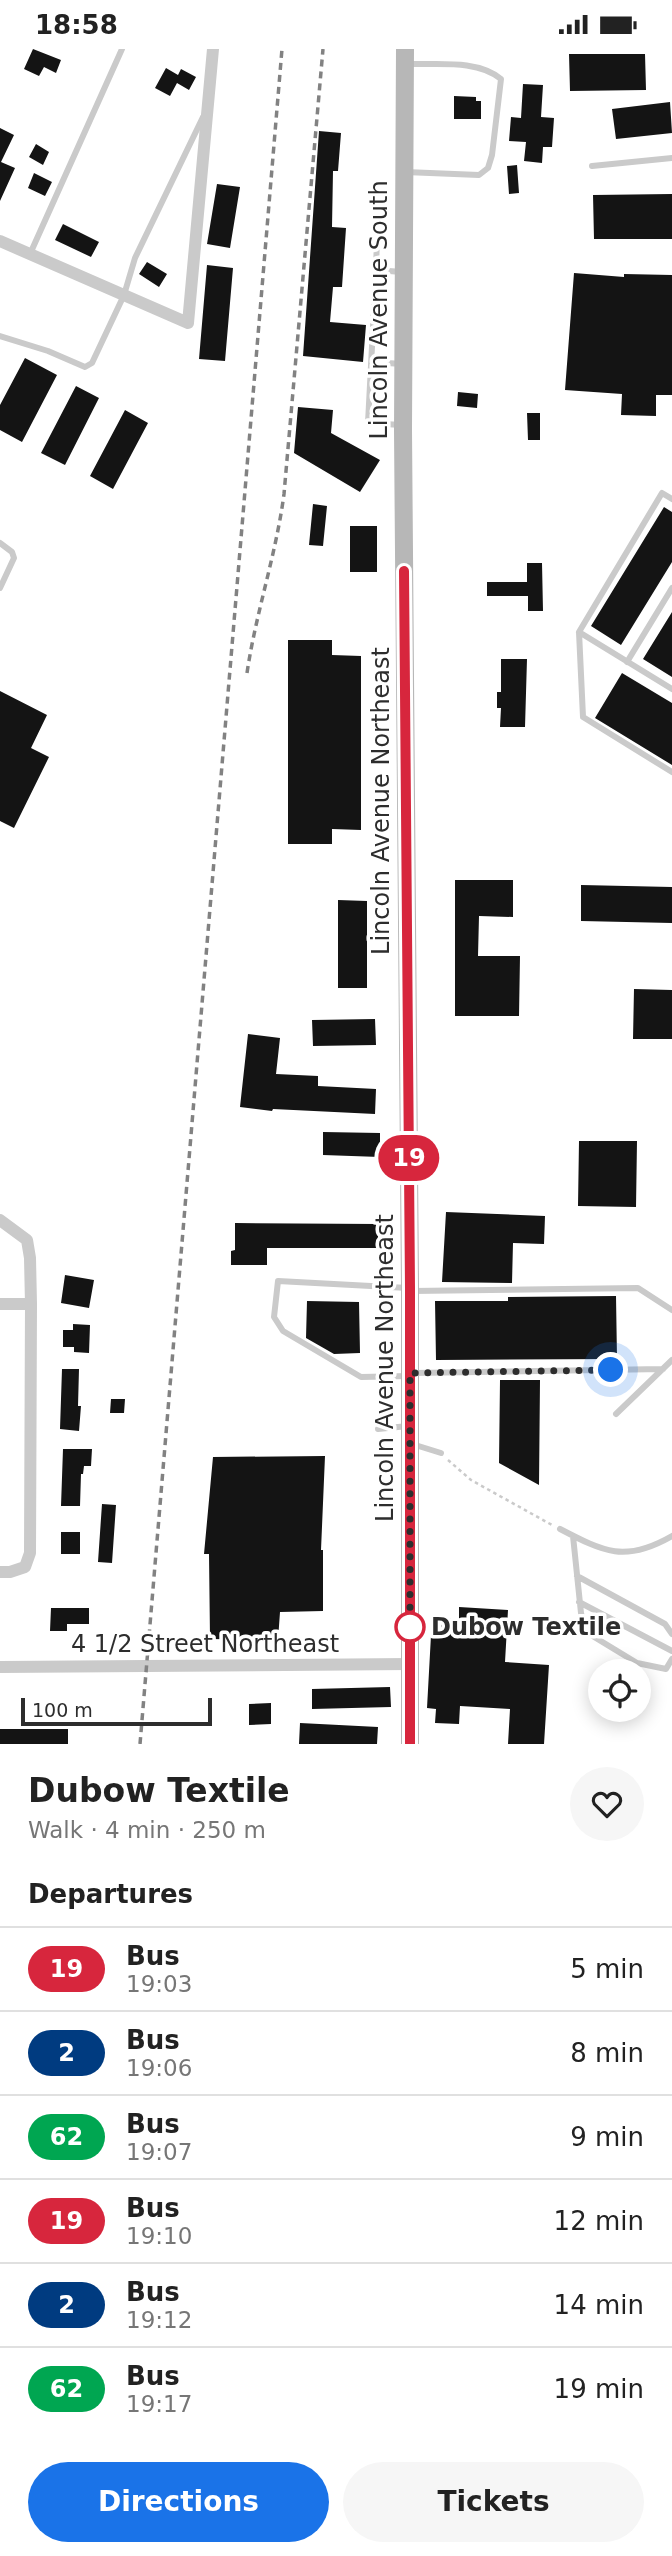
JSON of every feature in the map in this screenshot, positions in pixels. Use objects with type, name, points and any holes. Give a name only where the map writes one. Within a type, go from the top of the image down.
[{"type":"street","points":[[0,241],[188,323],[213,49]]},
{"type":"street","name":"Lincoln Avenue South","points":[[404,571],[405,57]]},
{"type":"street","name":"Lincoln Avenue Northeast","points":[[404,571],[410,1290],[410,1744]]},
{"type":"street","points":[[0,1220],[27,1240],[31,1304],[30,1553],[24,1567],[0,1572]]},
{"type":"street","points":[[0,1304],[31,1304]]},
{"type":"street","name":"4 1/2 Street Northeast","points":[[0,1667],[410,1664]]},
{"type":"lane","points":[[30,254],[122,49]]},
{"type":"lane","points":[[404,172],[479,175],[488,168],[501,79],[488,69],[405,57]]},
{"type":"lane","points":[[0,336],[85,367],[92,363],[124,295],[135,258],[208,108]]},
{"type":"lane","points":[[592,166],[672,158]]},
{"type":"lane","points":[[377,237],[368,423],[403,425]]},
{"type":"lane","points":[[376,269],[404,272]]},
{"type":"lane","points":[[372,362],[403,364]]},
{"type":"lane","points":[[672,499],[662,493],[579,632],[583,717],[672,772]]},
{"type":"lane","points":[[0,543],[12,552],[13,558],[0,588]]},
{"type":"lane","points":[[627,661],[672,588]]},
{"type":"lane","points":[[579,632],[672,689]]},
{"type":"lane","points":[[663,1369],[361,1377],[284,1331],[274,1317],[278,1281],[410,1290],[638,1288],[672,1310]]},
{"type":"lane","points":[[616,1414],[672,1360]]},
{"type":"lane","points":[[378,1429],[410,1434],[441,1453]]},
{"type":"lane","points":[[560,1529],[596,1548],[624,1554],[657,1545],[672,1536]]},
{"type":"lane","points":[[573,1536],[579,1602],[586,1632],[637,1663],[666,1669],[672,1659]]},
{"type":"lane","points":[[576,1576],[665,1624],[672,1634]]},
{"type":"lane","points":[[579,1602],[672,1651]]},
{"type":"path","points":[[441,1453],[471,1480],[560,1529]]},
{"type":"building","points":[[33,49],[61,60],[56,73],[44,67],[39,76],[24,69]]},
{"type":"building","points":[[569,54],[645,54],[646,90],[570,91]]},
{"type":"building","points":[[166,68],[178,75],[181,69],[196,77],[189,90],[177,83],[170,96],[155,88]]},
{"type":"building","points":[[523,84],[543,85],[541,117],[554,118],[552,147],[543,147],[542,163],[524,161],[526,142],[509,141],[511,117],[521,118]]},
{"type":"building","points":[[454,96],[476,97],[476,101],[481,101],[481,119],[454,119]]},
{"type":"building","points":[[670,102],[672,133],[616,139],[612,109]]},
{"type":"building","points":[[0,128],[14,135],[1,162],[15,168],[0,201]]},
{"type":"building","points":[[319,131],[341,133],[338,171],[333,171],[332,227],[346,228],[342,287],[333,287],[330,322],[366,325],[363,362],[303,356]]},
{"type":"building","points":[[36,144],[49,152],[43,165],[29,157]]},
{"type":"building","points":[[517,165],[519,193],[509,194],[507,166]]},
{"type":"building","points":[[34,173],[52,182],[45,196],[28,188]]},
{"type":"building","points":[[217,184],[240,187],[230,248],[207,244]]},
{"type":"building","points":[[672,194],[672,239],[594,239],[593,195]]},
{"type":"building","points":[[63,224],[99,242],[91,257],[55,240]]},
{"type":"building","points":[[147,262],[167,274],[159,287],[139,274]]},
{"type":"building","points":[[207,265],[233,268],[225,361],[199,359]]},
{"type":"building","points":[[574,273],[624,277],[624,274],[672,275],[672,395],[656,395],[656,416],[621,415],[622,394],[565,390]]},
{"type":"building","points":[[25,358],[57,375],[22,442],[0,430],[0,405]]},
{"type":"building","points":[[76,386],[99,398],[65,465],[41,453]]},
{"type":"building","points":[[458,392],[478,394],[477,408],[457,406]]},
{"type":"building","points":[[298,407],[333,410],[331,433],[380,460],[360,492],[294,453]]},
{"type":"building","points":[[125,410],[148,423],[113,489],[90,476]]},
{"type":"building","points":[[527,413],[540,413],[540,440],[528,440]]},
{"type":"building","points":[[313,504],[327,506],[323,546],[309,545]]},
{"type":"building","points":[[664,507],[672,512],[672,562],[621,645],[591,626]]},
{"type":"building","points":[[350,526],[377,526],[377,572],[350,572]]},
{"type":"building","points":[[527,563],[542,563],[543,611],[528,611],[528,596],[487,596],[487,582],[527,582]]},
{"type":"building","points":[[672,612],[672,677],[643,659]]},
{"type":"building","points":[[288,640],[332,640],[332,655],[361,656],[361,830],[332,829],[332,844],[288,844]]},
{"type":"building","points":[[501,659],[527,659],[525,727],[500,727],[501,708],[497,708],[497,692],[501,692]]},
{"type":"building","points":[[622,673],[672,703],[672,765],[595,718]]},
{"type":"building","points":[[0,691],[47,715],[31,748],[49,757],[14,828],[0,821]]},
{"type":"building","points":[[455,880],[513,880],[513,917],[479,916],[478,956],[520,956],[519,1016],[455,1016]]},
{"type":"building","points":[[581,885],[672,887],[672,923],[581,921]]},
{"type":"building","points":[[338,900],[367,901],[367,988],[338,988]]},
{"type":"building","points":[[634,989],[672,990],[672,1039],[633,1039]]},
{"type":"building","points":[[375,1019],[376,1045],[313,1046],[312,1020]]},
{"type":"building","points":[[248,1034],[280,1038],[276,1074],[318,1076],[318,1086],[376,1089],[375,1114],[272,1111],[240,1107]]},
{"type":"building","points":[[323,1132],[380,1133],[380,1157],[323,1155]]},
{"type":"building","points":[[579,1141],[637,1141],[636,1207],[578,1206]]},
{"type":"building","points":[[446,1212],[545,1216],[544,1244],[513,1243],[512,1283],[442,1282]]},
{"type":"building","points":[[235,1223],[378,1224],[378,1248],[267,1248],[267,1265],[231,1265],[231,1251],[235,1250]]},
{"type":"building","points":[[65,1275],[94,1280],[89,1308],[61,1303]]},
{"type":"building","points":[[616,1296],[617,1359],[436,1360],[435,1301]]},
{"type":"building","points":[[307,1301],[359,1302],[360,1353],[334,1354],[306,1338]]},
{"type":"building","points":[[73,1324],[90,1325],[89,1353],[74,1352],[74,1347],[63,1347],[63,1330],[73,1330]]},
{"type":"building","points":[[62,1369],[79,1369],[79,1431],[60,1429]]},
{"type":"building","points":[[500,1380],[540,1380],[539,1485],[499,1463]]},
{"type":"building","points":[[111,1399],[125,1399],[124,1413],[110,1413]]},
{"type":"building","points":[[63,1449],[92,1449],[91,1466],[84,1466],[81,1474],[80,1506],[61,1506]]},
{"type":"building","points":[[325,1456],[321,1550],[323,1611],[280,1612],[278,1640],[210,1639],[209,1554],[204,1554],[213,1457]]},
{"type":"building","points":[[102,1504],[116,1505],[112,1563],[98,1562]]},
{"type":"building","points":[[61,1532],[80,1532],[80,1554],[61,1554]]},
{"type":"building","points":[[459,1607],[508,1610],[505,1662],[549,1665],[544,1744],[508,1744],[510,1709],[460,1706],[459,1724],[435,1723],[436,1709],[427,1708],[432,1617],[459,1619]]},
{"type":"building","points":[[51,1608],[89,1608],[89,1624],[67,1624],[67,1631],[50,1631]]},
{"type":"building","points":[[390,1687],[391,1707],[312,1709],[312,1689]]},
{"type":"building","points":[[271,1703],[271,1724],[249,1725],[249,1704]]},
{"type":"building","points":[[300,1723],[378,1727],[377,1744],[299,1744]]},
{"type":"building","points":[[0,1729],[68,1729],[68,1744],[0,1744]]},
{"type":"railway","points":[[140,1744],[282,49]]},
{"type":"railway","points":[[247,673],[284,494],[323,49]]},
{"type":"bus line","name":"19","points":[[404,571],[410,1288],[410,1744]]},
{"type":"place","name":"Dubow Textile","points":[[410,1627]]},
{"type":"route","points":[[410,1627],[410,1636],[410,1373],[611,1370]]}]
